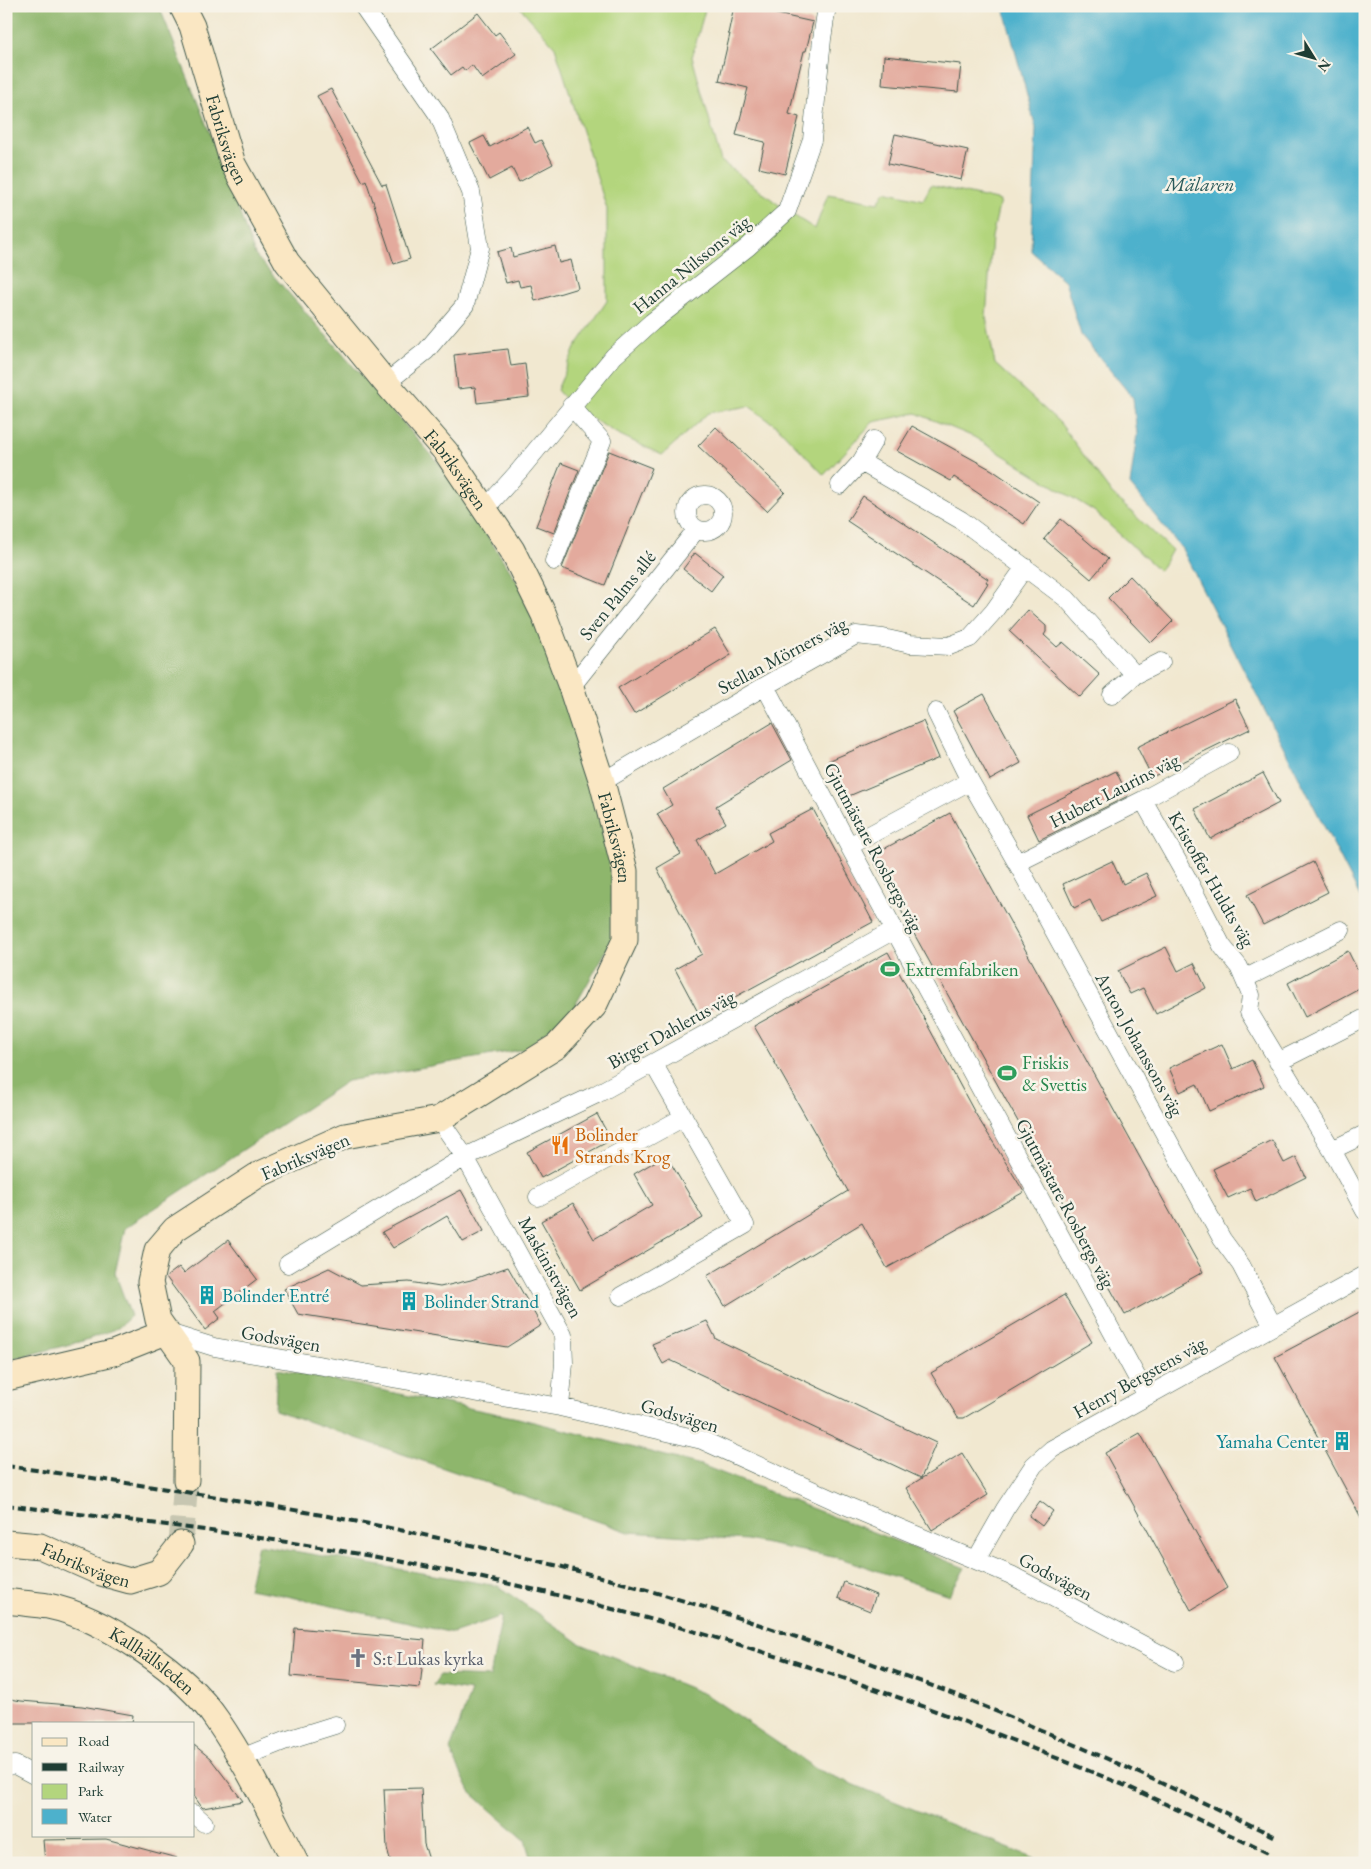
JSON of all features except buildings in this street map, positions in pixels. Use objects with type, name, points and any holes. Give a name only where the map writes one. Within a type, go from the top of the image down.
[{"type":"street","points":[[363,6],[439,116],[471,192],[480,248],[466,305],[426,352],[386,383]]},
{"type":"street","name":"Hanna Nilssons väg","points":[[486,509],[614,356],[652,322],[748,247],[787,211],[812,140],[827,6]]},
{"type":"street","name":"Fabriksvägen","points":[[186,1480],[188,1361],[158,1320],[150,1282],[157,1250],[175,1229],[258,1175],[345,1136],[439,1119],[556,1046],[594,1006],[625,940],[625,871],[602,782],[571,687],[544,615],[512,550],[446,452],[386,383],[287,262],[233,164],[192,13]]},
{"type":"street","points":[[554,561],[602,440],[571,406]]},
{"type":"street","points":[[840,485],[861,462],[874,440]]},
{"type":"street","points":[[861,462],[961,520],[1025,567],[1067,600],[1135,674]]},
{"type":"street","name":"Sven Palms allé","points":[[571,687],[696,530]]},
{"type":"street","name":"Stellan Mörners väg","points":[[602,782],[856,635],[910,644],[949,646],[970,638],[994,611],[1025,567]]},
{"type":"street","points":[[1112,695],[1135,674],[1161,662]]},
{"type":"street","name":"Gjutmästare Rosbergs väg","points":[[765,686],[894,930],[1147,1396]]},
{"type":"street","name":"Anton Johanssons väg","points":[[936,712],[970,782],[1017,863],[1222,1239],[1241,1265],[1272,1326]]},
{"type":"street","name":"Hubert Laurins väg","points":[[1017,863],[1143,800],[1229,753]]},
{"type":"street","points":[[849,846],[970,782]]},
{"type":"street","name":"Kristoffer Huldts väg","points":[[1143,800],[1222,946],[1239,967],[1251,995],[1249,1012],[1332,1150],[1365,1211]]},
{"type":"street","name":"Birger Dahlerus väg","points":[[288,1264],[466,1157],[595,1095],[894,930]]},
{"type":"street","name":"Kristoffer Huldts väg","points":[[1244,979],[1342,930]]},
{"type":"street","points":[[1278,1062],[1365,1018]]},
{"type":"street","points":[[621,1296],[744,1225],[654,1063]]},
{"type":"street","points":[[538,1197],[684,1117]]},
{"type":"street","points":[[439,1119],[466,1157]]},
{"type":"street","points":[[1332,1150],[1365,1134]]},
{"type":"street","name":"Maskinistvägen","points":[[466,1157],[563,1335],[564,1363],[560,1407]]},
{"type":"street","name":"Henry Bergstens väg","points":[[976,1560],[1005,1509],[1034,1465],[1052,1449],[1365,1275]]},
{"type":"street","points":[[6,1378],[113,1353],[166,1332]]},
{"type":"street","name":"Godsvägen","points":[[166,1332],[214,1347],[560,1407],[702,1440],[847,1506],[1011,1575],[1175,1662]]},
{"type":"street","name":"Fabriksvägen","points":[[6,1543],[40,1546],[101,1573],[130,1581],[159,1572],[181,1544]]},
{"type":"street","name":"Kallhällsleden","points":[[6,1601],[49,1606],[97,1623],[149,1654],[186,1685],[216,1718],[241,1758],[296,1863]]},
{"type":"street","points":[[241,1758],[284,1741],[335,1725]]},
{"type":"street","points":[[6,1766],[15,1765],[32,1774]]},
{"type":"green space","points":[[6,6],[159,6],[213,141],[255,255],[444,469],[542,620],[610,856],[614,937],[573,1009],[525,1049],[347,1081],[125,1228],[115,1273],[131,1316],[118,1328],[86,1340],[6,1361]]},
{"type":"green space","points":[[519,6],[706,6],[692,57],[721,161],[787,211],[815,229],[828,194],[878,203],[885,191],[923,200],[931,185],[1000,201],[992,237],[986,317],[995,364],[1060,423],[1112,494],[1172,550],[1160,571],[1094,511],[974,437],[916,413],[873,422],[824,475],[779,428],[749,406],[708,413],[662,455],[616,433],[571,406],[557,390],[575,348],[607,301],[607,209],[555,47]]},
{"type":"green space","points":[[277,1369],[518,1418],[701,1465],[965,1568],[949,1595],[843,1559],[747,1540],[629,1532],[275,1410]]},
{"type":"green space","points":[[258,1545],[498,1586],[581,1644],[707,1695],[816,1769],[1044,1863],[532,1863],[525,1840],[470,1792],[450,1750],[471,1691],[433,1685],[440,1675],[490,1677],[502,1616],[453,1633],[248,1589]]},
{"type":"water","name":"Mälaren","points":[[1003,6],[1365,6],[1365,906],[1182,549],[1130,485],[1137,434],[1133,398],[1081,335],[1065,281],[1031,251],[1036,128]]},
{"type":"tunnel","points":[[181,1544],[186,1480]]},
{"type":"railway","points":[[6,1466],[150,1486],[365,1523],[507,1553],[655,1592],[808,1641],[960,1697],[1125,1767],[1276,1837]]},
{"type":"railway","points":[[6,1505],[213,1531],[368,1555],[498,1581],[656,1621],[811,1667],[964,1721],[1131,1788],[1268,1853]]},
{"type":"place","name":"Extremfabriken","points":[[890,969]]},
{"type":"place","name":"Friskis & Svettis","points":[[1007,1073]]},
{"type":"place","name":"Bolinder Strands Krog","points":[[560,1145]]},
{"type":"place","name":"Bolinder Entré","points":[[207,1295]]},
{"type":"place","name":"Bolinder Strand","points":[[409,1301]]},
{"type":"place","name":"Yamaha Center","points":[[1342,1441]]},
{"type":"place","name":"S:t Lukas kyrka","points":[[358,1658]]}]
